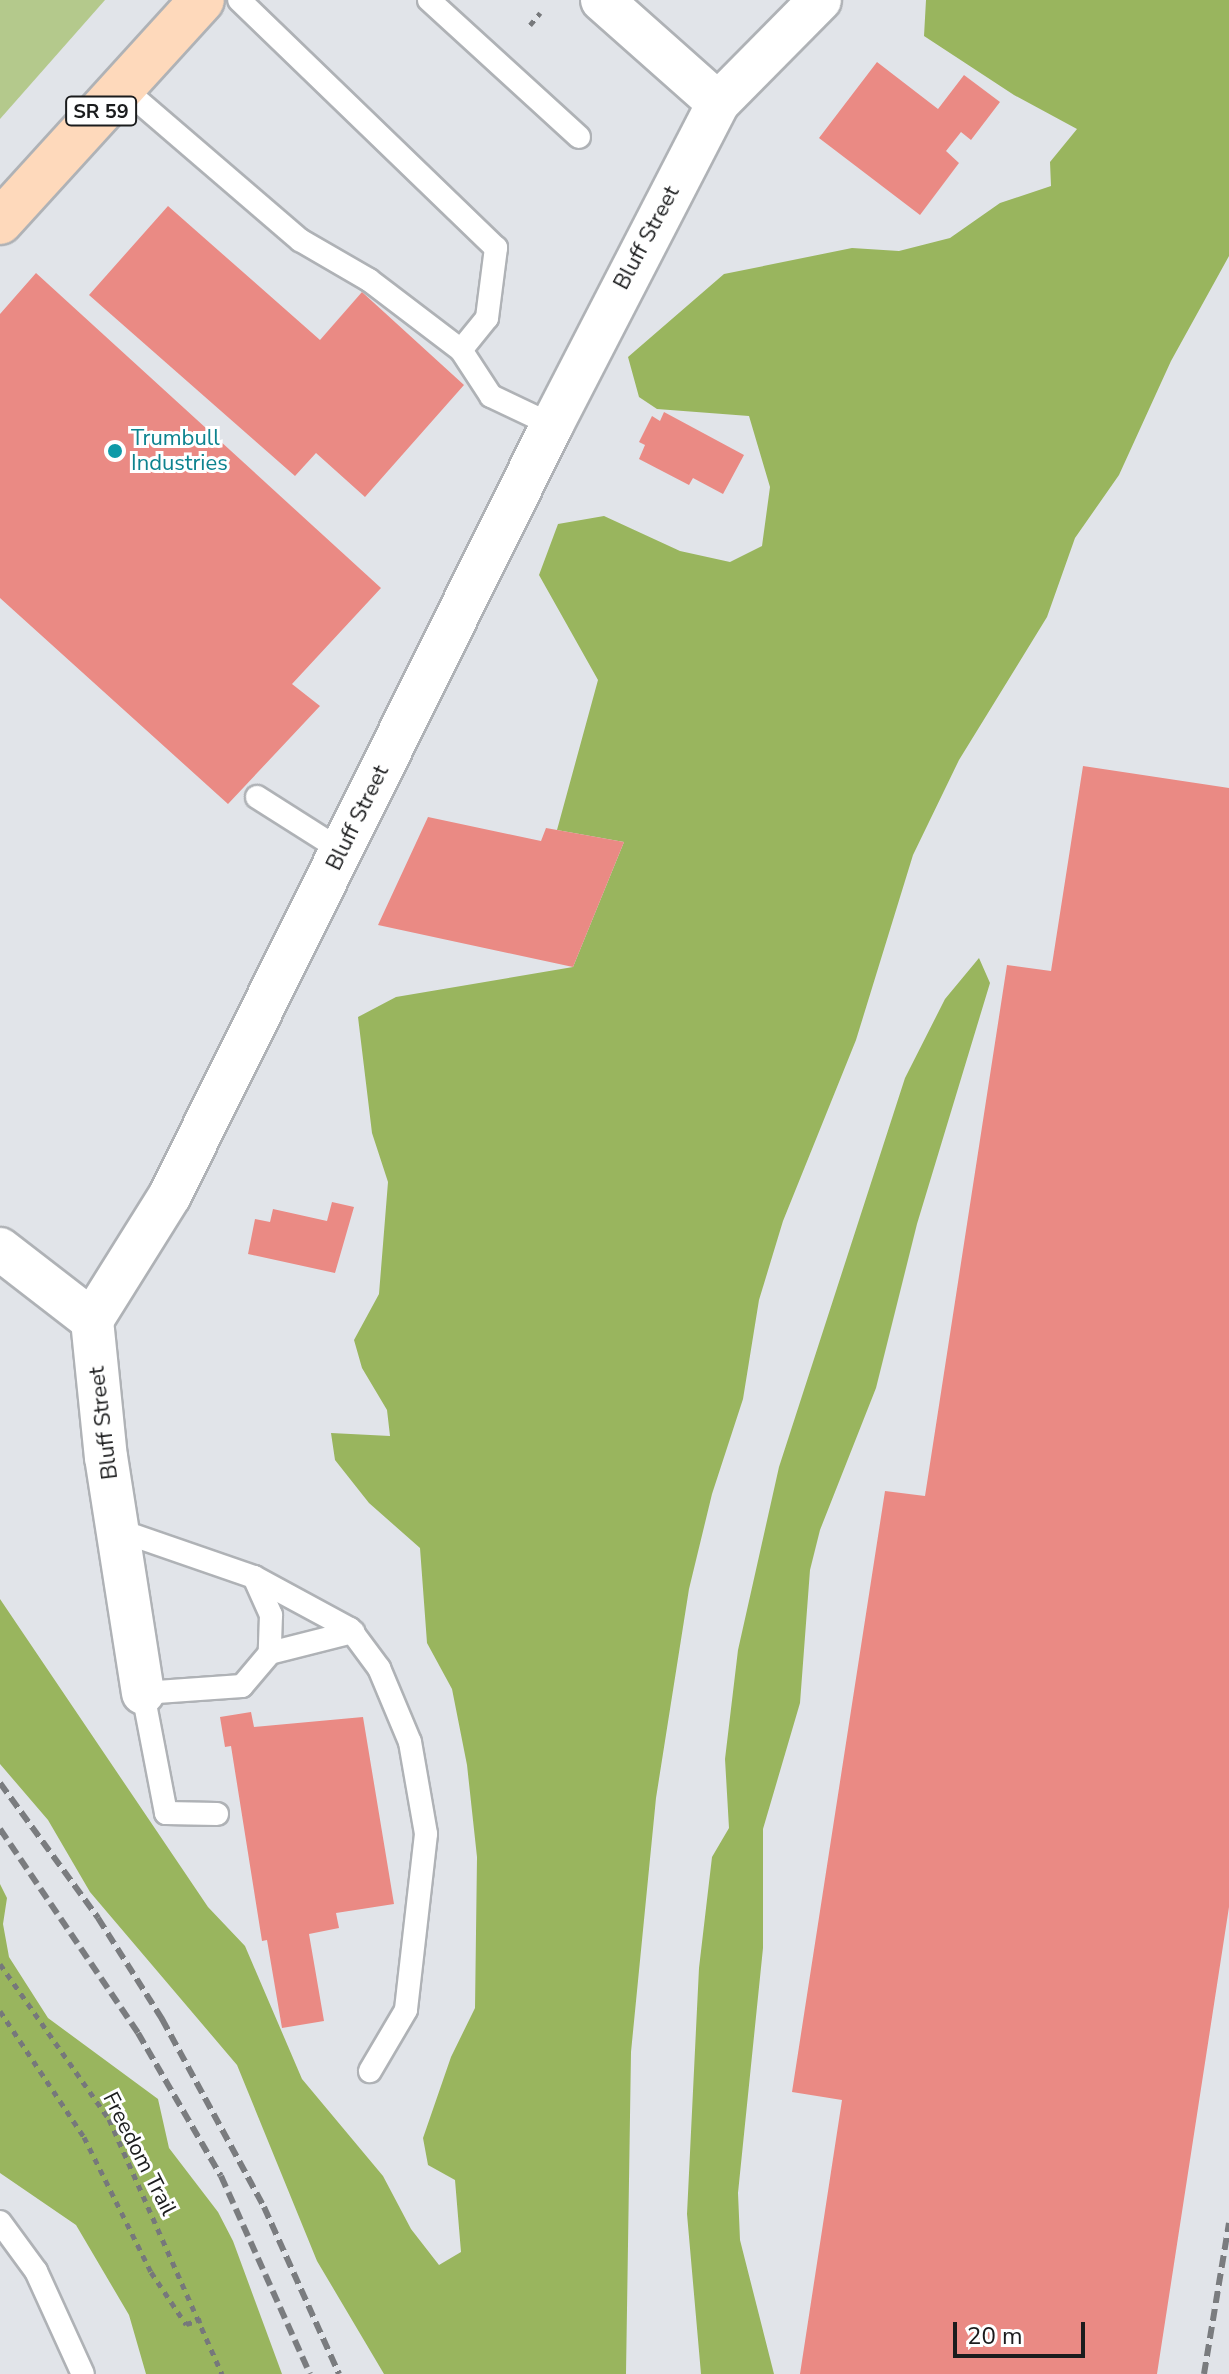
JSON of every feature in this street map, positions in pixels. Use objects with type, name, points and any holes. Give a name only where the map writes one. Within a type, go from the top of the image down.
[{"type":"main road","name":"SR 59","points":[[0,222],[202,0]]},
{"type":"street","points":[[602,0],[718,103]]},
{"type":"street","name":"Bluff Street","points":[[143,1693],[118,1530],[92,1320],[170,1195],[552,425],[718,103],[820,0]]},
{"type":"street","points":[[0,1249],[92,1320]]},
{"type":"lane","points":[[239,0],[496,248],[487,318],[461,350]]},
{"type":"lane","points":[[429,0],[579,137]]},
{"type":"lane","points":[[122,87],[300,240],[369,280],[461,350],[491,396],[552,425]]},
{"type":"lane","points":[[257,797],[342,851]]},
{"type":"lane","points":[[118,1530],[254,1577],[353,1632],[379,1668],[410,1742],[426,1834],[406,2010],[370,2071]]},
{"type":"lane","points":[[254,1577],[271,1615],[270,1653]]},
{"type":"lane","points":[[217,1814],[166,1813],[143,1693],[242,1686],[270,1653],[353,1632]]},
{"type":"lane","points":[[0,2222],[36,2271],[83,2374]]},
{"type":"path","points":[[530,25],[540,13]]},
{"type":"path","name":"Freedom Trail","points":[[0,1964],[109,2119],[201,2320],[222,2374]]},
{"type":"path","points":[[0,2011],[84,2137],[151,2272],[186,2324],[201,2320]]},
{"type":"green space","points":[[0,0],[105,0],[0,119]]},
{"type":"green space","points":[[926,0],[1229,0],[1229,256],[1171,361],[1119,475],[1075,538],[1047,617],[959,760],[913,855],[856,1040],[783,1221],[759,1300],[743,1399],[712,1494],[689,1589],[656,1798],[631,2052],[626,2374],[384,2374],[317,2261],[237,2065],[90,1892],[48,1820],[0,1764],[0,1599],[208,1907],[245,1946],[302,2079],[383,2176],[411,2229],[439,2265],[461,2252],[455,2180],[428,2165],[423,2138],[451,2057],[475,2008],[477,1857],[467,1765],[452,1689],[427,1643],[420,1548],[369,1503],[335,1460],[331,1433],[390,1436],[387,1410],[362,1368],[354,1340],[379,1294],[388,1182],[372,1133],[358,1017],[396,997],[573,967],[624,842],[557,830],[598,680],[539,575],[558,524],[604,516],[680,551],[730,562],[762,546],[770,487],[749,416],[657,409],[639,397],[628,357],[724,274],[852,248],[899,251],[950,238],[1000,203],[1051,186],[1050,162],[1077,129],[1014,95],[924,36]]},
{"type":"green space","points":[[979,958],[990,983],[917,1224],[876,1388],[820,1530],[810,1570],[800,1703],[763,1829],[763,1948],[738,2193],[740,2240],[774,2374],[701,2374],[687,2214],[699,1968],[712,1857],[729,1828],[725,1759],[738,1650],[779,1467],[905,1078],[945,999]]},
{"type":"green space","points":[[0,1884],[7,1898],[3,1924],[9,1957],[48,2018],[158,2099],[169,2148],[218,2212],[233,2241],[282,2374],[146,2374],[129,2315],[76,2225],[0,2173]]},
{"type":"building","points":[[877,62],[938,109],[964,75],[1000,102],[971,140],[961,132],[946,151],[959,163],[920,215],[819,138]]},
{"type":"building","points":[[168,206],[320,340],[362,292],[464,385],[365,497],[316,453],[295,476],[89,295]]},
{"type":"building","name":"Trumbull Industries","points":[[36,273],[381,588],[292,684],[320,706],[228,804],[0,598],[0,314]]},
{"type":"building","points":[[664,412],[744,455],[723,494],[693,478],[689,485],[639,459],[645,445],[639,442],[652,416],[660,421]]},
{"type":"building","points":[[1083,766],[1229,788],[1229,1907],[1157,2374],[800,2374],[842,2100],[792,2092],[885,1491],[925,1496],[1007,965],[1051,971]]},
{"type":"building","points":[[428,817],[541,841],[546,828],[624,842],[573,967],[378,925]]},
{"type":"building","points":[[332,1202],[354,1207],[335,1273],[248,1254],[255,1219],[270,1222],[273,1209],[327,1221]]},
{"type":"building","points":[[251,1712],[254,1727],[363,1717],[394,1904],[336,1913],[339,1928],[309,1934],[324,2021],[282,2028],[267,1940],[262,1941],[231,1746],[225,1747],[220,1717]]},
{"type":"railway","points":[[0,1783],[98,1918],[162,2019],[264,2207],[339,2374]]},
{"type":"railway","points":[[0,1829],[138,2033],[221,2176],[310,2374]]},
{"type":"railway","points":[[1204,2374],[1229,2223]]},
{"type":"place","name":"Trumbull Industries","points":[[115,451]]}]
